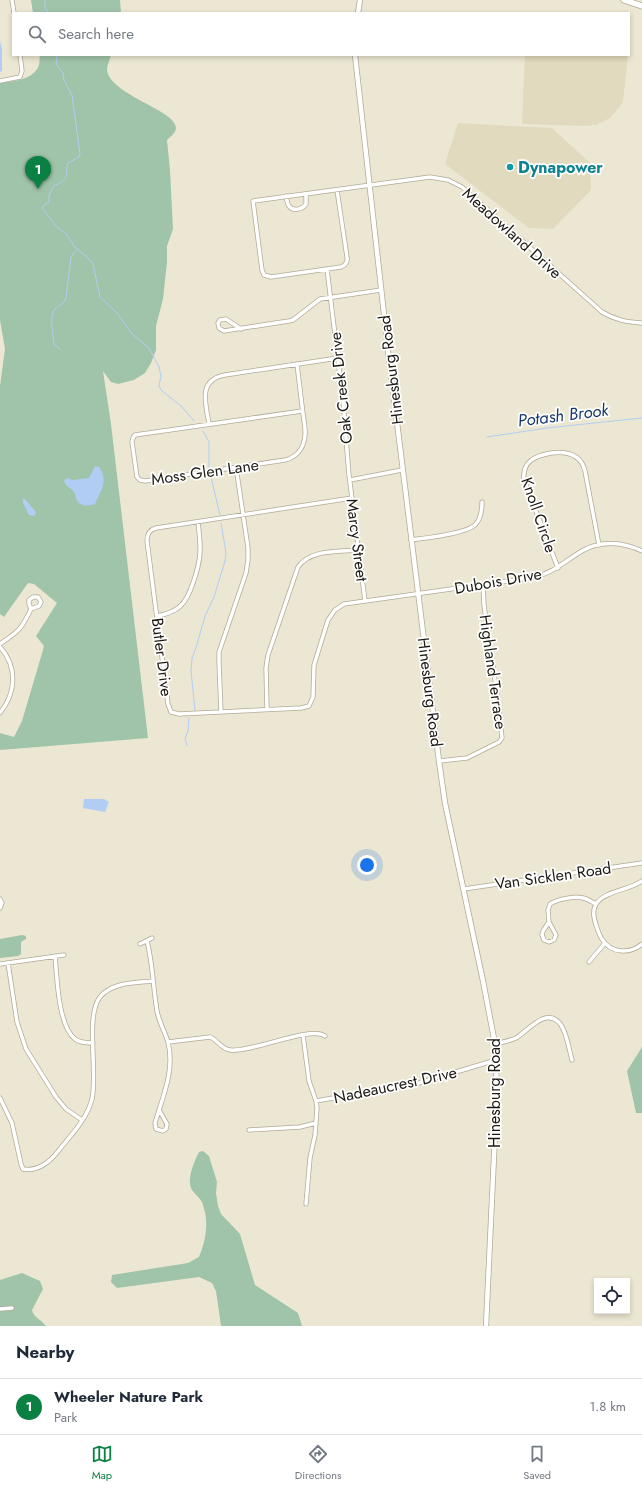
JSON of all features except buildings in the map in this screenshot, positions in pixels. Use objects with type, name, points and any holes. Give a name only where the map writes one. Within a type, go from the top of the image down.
[{"type":"highway","points":[[624,0],[642,6]]},
{"type":"main road","points":[[358,12],[360,0]]},
{"type":"main road","name":"Hinesburg Road","points":[[355,56],[402,470],[439,761],[446,803],[493,1027],[495,1044],[496,1116],[486,1326]]},
{"type":"street","points":[[12,0],[14,12]]},
{"type":"street","points":[[0,80],[17,78],[21,75],[20,56]]},
{"type":"street","name":"Meadowland Drive","points":[[327,269],[270,277],[266,276],[263,273],[252,201],[436,177],[443,178],[455,183],[471,195],[598,310],[615,319],[642,323]]},
{"type":"street","points":[[327,269],[342,267],[347,260],[337,190]]},
{"type":"street","points":[[286,196],[289,206],[295,209],[305,206],[306,194]]},
{"type":"street","name":"Oak Creek Drive","points":[[327,269],[347,434],[350,480]]},
{"type":"street","points":[[241,329],[226,319],[220,320],[218,324],[219,328],[223,331],[241,329],[291,321],[318,300],[381,290]]},
{"type":"street","points":[[208,424],[205,393],[208,384],[215,378],[225,375],[338,358]]},
{"type":"street","name":"Moss Glen Lane","points":[[297,364],[305,434],[304,441],[295,456],[285,460],[145,481],[140,480],[137,477],[132,442],[132,438],[135,435],[302,411]]},
{"type":"street","name":"Knoll Circle","points":[[558,568],[524,480],[526,466],[535,457],[564,452],[572,454],[581,461],[585,471],[599,545]]},
{"type":"street","points":[[221,712],[219,666],[220,652],[246,573],[248,560],[248,548],[236,467]]},
{"type":"street","points":[[350,480],[402,470]]},
{"type":"street","name":"Marcy Street","points":[[350,480],[365,601]]},
{"type":"street","name":"Butler Drive","points":[[352,498],[153,529],[148,534],[147,541],[169,708],[173,713],[179,714],[304,708],[311,704],[313,698],[314,665],[329,617],[335,610],[340,606],[365,601],[417,594]]},
{"type":"street","points":[[411,540],[471,528],[480,518],[482,502]]},
{"type":"street","points":[[157,616],[176,610],[182,605],[189,594],[200,559],[198,522]]},
{"type":"street","name":"Dubois Drive","points":[[417,594],[533,578],[558,568],[581,551],[599,545],[620,544],[642,551]]},
{"type":"street","points":[[267,710],[266,668],[268,655],[298,567],[310,556],[359,550]]},
{"type":"street","name":"Highland Terrace","points":[[439,761],[469,757],[499,742],[502,738],[499,705],[484,605],[483,585]]},
{"type":"street","points":[[0,644],[20,629],[31,609]]},
{"type":"street","points":[[0,647],[6,654],[10,663],[13,673],[13,683],[10,697],[0,713]]},
{"type":"street","name":"Van Sicklen Road","points":[[464,889],[642,863]]},
{"type":"street","points":[[642,881],[605,896],[596,904],[594,910],[594,919],[599,935],[612,949],[622,951],[633,950],[642,944]]},
{"type":"street","points":[[549,922],[542,934],[544,940],[549,942],[554,940],[556,935],[549,922],[548,908],[550,904],[582,898],[596,904]]},
{"type":"street","points":[[0,900],[2,905],[0,908]]},
{"type":"street","points":[[140,944],[152,938]]},
{"type":"street","points":[[147,941],[158,1015],[168,1042],[170,1055],[170,1070],[159,1110],[155,1127],[162,1131],[166,1129],[167,1124],[159,1110]]},
{"type":"street","points":[[589,962],[605,943]]},
{"type":"street","points":[[0,964],[64,955]]},
{"type":"street","points":[[55,956],[61,1008],[67,1028],[78,1041],[93,1043]]},
{"type":"street","points":[[8,963],[16,1022],[26,1049],[56,1097],[66,1108],[82,1120]]},
{"type":"street","points":[[0,1098],[12,1123],[22,1167],[26,1170],[42,1166],[52,1159],[82,1120],[92,1098],[94,1009],[97,1002],[103,994],[117,986],[154,981]]},
{"type":"street","points":[[495,1044],[517,1037],[540,1019],[550,1018],[560,1023],[572,1060]]},
{"type":"street","points":[[168,1042],[210,1037],[224,1048],[236,1050],[302,1035],[318,1033],[325,1036]]},
{"type":"street","points":[[302,1035],[309,1082],[316,1101],[316,1122],[310,1158],[306,1204]]},
{"type":"street","name":"Nadeaucrest Drive","points":[[316,1101],[419,1083],[496,1060]]},
{"type":"street","points":[[249,1130],[300,1127],[316,1122]]},
{"type":"street","points":[[0,1309],[12,1308]]},
{"type":"shaded area","points":[[525,56],[628,56],[623,102],[610,118],[596,125],[584,126],[522,124]]},
{"type":"shaded area","points":[[458,123],[552,128],[590,163],[591,190],[553,229],[529,228],[445,164]]},
{"type":"green space","points":[[31,0],[120,0],[121,12],[33,12]]},
{"type":"green space","points":[[40,56],[111,56],[107,70],[111,79],[130,95],[166,115],[173,121],[176,128],[174,133],[167,140],[173,229],[167,246],[167,262],[163,299],[156,326],[156,350],[145,373],[134,380],[118,384],[111,382],[103,371],[111,424],[148,738],[0,750],[0,733],[14,737],[22,721],[44,646],[36,636],[57,603],[34,584],[28,583],[4,617],[0,614],[0,386],[5,349],[0,320],[0,83],[28,77],[33,74],[39,65]]},
{"type":"green space","points":[[22,935],[26,936],[26,939],[21,942],[21,954],[18,956],[0,958],[0,939]]},
{"type":"green space","points":[[642,1047],[642,1113],[636,1113],[627,1071]]},
{"type":"green space","points":[[203,1151],[209,1156],[217,1182],[216,1193],[221,1214],[240,1234],[255,1285],[298,1313],[302,1326],[221,1326],[216,1291],[212,1283],[199,1277],[117,1288],[111,1282],[112,1275],[188,1263],[199,1257],[205,1238],[206,1218],[200,1199],[190,1186],[190,1176],[199,1152]]},
{"type":"green space","points":[[22,1273],[40,1281],[43,1289],[32,1310],[34,1315],[46,1326],[0,1326],[0,1280]]},
{"type":"water","points":[[0,41],[2,50],[2,71],[0,72]]},
{"type":"water","points":[[95,466],[99,467],[102,472],[104,481],[102,490],[95,504],[80,504],[76,499],[74,492],[66,485],[64,481],[67,478],[73,480],[89,478]]},
{"type":"water","points":[[23,499],[25,499],[35,511],[36,513],[34,516],[29,515],[23,503]]},
{"type":"water","points":[[84,799],[104,799],[109,802],[105,812],[83,808]]},
{"type":"waterway","points":[[45,0],[45,7],[48,12]]},
{"type":"waterway","points":[[57,56],[56,64],[63,73],[64,80],[72,95],[80,154],[79,157],[68,163],[65,179],[54,186],[49,195],[49,202],[43,206],[43,209],[56,226],[67,235],[74,246],[93,264],[100,297],[117,313],[132,334],[149,348],[159,367],[161,376],[159,386],[162,391],[181,406],[194,421]]},
{"type":"waterway","points":[[60,349],[54,344],[52,316],[55,309],[63,303],[66,298],[71,257],[76,250]]},
{"type":"waterway","name":"Potash Brook","points":[[487,437],[547,428],[642,418]]},
{"type":"waterway","points":[[203,431],[209,442],[209,467]]},
{"type":"waterway","points":[[211,477],[220,515]]},
{"type":"waterway","points":[[195,710],[191,671],[192,658],[205,616],[214,597],[225,561],[226,553],[221,523]]},
{"type":"waterway","points":[[187,746],[185,738],[188,731],[189,718]]},
{"type":"place","name":"Dynapower","points":[[510,167]]},
{"type":"place","name":"Wheeler Nature Park","points":[[38,189]]}]
